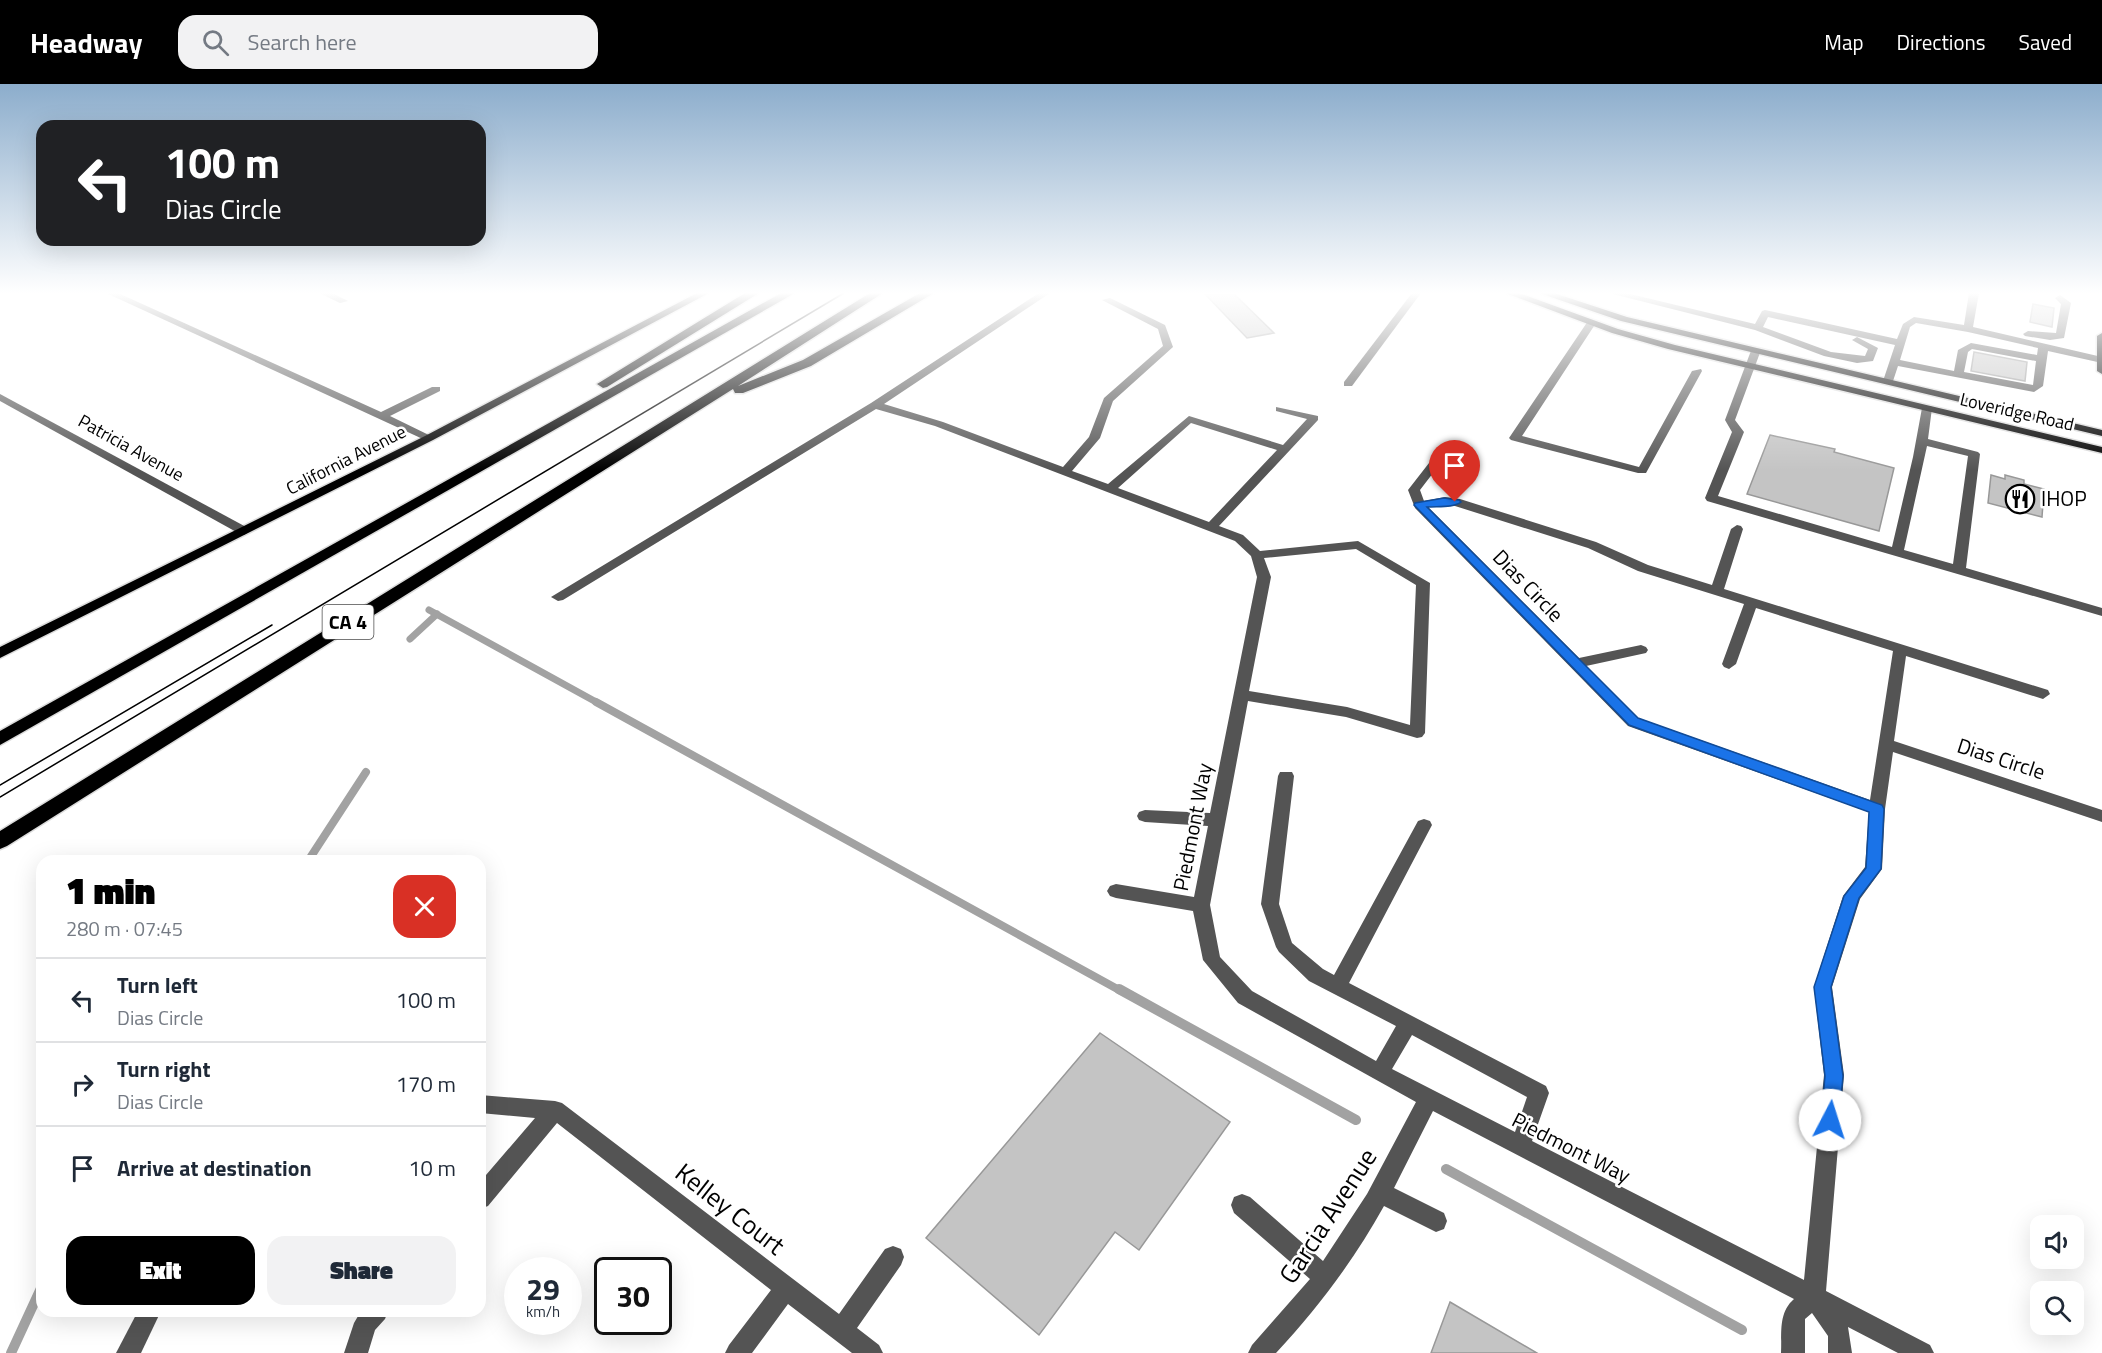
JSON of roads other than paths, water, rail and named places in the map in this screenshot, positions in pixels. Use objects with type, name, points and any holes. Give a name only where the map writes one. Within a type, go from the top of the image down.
[{"type":"highway","points":[[548,428],[574,402],[656,352]]},
{"type":"highway","points":[[0,739],[684,352]]},
{"type":"highway","name":"CA 4","points":[[0,841],[524,512],[784,352]]},
{"type":"highway","points":[[698,406],[807,363],[826,352]]},
{"type":"main road","name":"California Avenue","points":[[0,653],[429,438],[592,352]]},
{"type":"main road","name":"Loveridge Road","points":[[1695,352],[2102,450]]},
{"type":"main road","name":"Loveridge Road","points":[[1761,352],[2102,433]]},
{"type":"main road","points":[[2102,360],[2102,370]]},
{"type":"street","points":[[241,352],[429,438]]},
{"type":"street","points":[[558,597],[875,405],[956,352]]},
{"type":"street","points":[[1065,472],[1094,438],[1108,400],[1162,352]]},
{"type":"street","points":[[1348,384],[1372,352]]},
{"type":"street","points":[[1572,352],[1515,438],[1642,471],[1697,371]]},
{"type":"street","points":[[1756,352],[1730,420],[1738,432],[1711,498],[2102,612]]},
{"type":"street","points":[[1827,352],[1854,359],[1869,359],[1873,352]]},
{"type":"street","points":[[1888,381],[1897,352]]},
{"type":"street","points":[[1959,374],[1963,352]]},
{"type":"street","points":[[2004,352],[2041,359]]},
{"type":"street","points":[[1894,362],[2034,389],[2038,386],[2042,352]]},
{"type":"street","points":[[2067,352],[2102,360]]},
{"type":"street","points":[[382,416],[436,388]]},
{"type":"street","name":"Patricia Avenue","points":[[0,397],[244,531]]},
{"type":"street","points":[[875,405],[939,424],[1211,527],[1239,538],[1257,555],[1358,545],[1423,583],[1417,733],[1347,712],[1241,695]]},
{"type":"street","points":[[1898,552],[1922,441],[1926,408]]},
{"type":"street","points":[[1211,527],[1314,418],[1280,410]]},
{"type":"street","points":[[1110,489],[1189,419],[1285,449]]},
{"type":"street","points":[[1922,441],[1974,454],[1959,570]]},
{"type":"street","points":[[1419,505],[1414,490],[1447,447]]},
{"type":"street","name":"Dias Circle","points":[[1419,505],[1444,501],[1455,502],[1592,544],[1634,565],[2043,694]]},
{"type":"street","name":"Dias Circle","points":[[1419,505],[1633,722],[1876,809]]},
{"type":"street","points":[[1717,591],[1737,529]]},
{"type":"street","name":"Piedmont Way","points":[[1257,555],[1264,577],[1202,905],[1212,960],[1245,997],[1380,1073],[1922,1353]]},
{"type":"street","points":[[1729,664],[1752,602]]},
{"type":"street","points":[[1575,664],[1641,650]]},
{"type":"street","points":[[1840,1353],[1839,1333],[1814,1296],[1834,1076],[1822,987],[1852,896],[1873,869],[1876,809],[1900,650]]},
{"type":"street","name":"Dias Circle","points":[[1886,744],[2102,816]]},
{"type":"street","points":[[1286,776],[1270,904],[1285,947],[1316,975],[1539,1094],[1520,1147]]},
{"type":"street","points":[[1145,816],[1218,820]]},
{"type":"street","points":[[1338,986],[1424,825]]},
{"type":"street","points":[[1116,891],[1202,905]]},
{"type":"street","points":[[1380,1073],[1408,1023]]},
{"type":"street","name":"Garcia Avenue","points":[[1260,1353],[1305,1306],[1326,1278],[1381,1193],[1428,1099]]},
{"type":"street","points":[[486,1104],[555,1110]]},
{"type":"street","points":[[486,1191],[555,1110]]},
{"type":"street","name":"Kelley Court","points":[[555,1110],[871,1353]]},
{"type":"street","points":[[1381,1193],[1436,1221]]},
{"type":"street","points":[[1242,1205],[1326,1278]]},
{"type":"street","points":[[842,1330],[893,1257]]},
{"type":"street","points":[[737,1353],[786,1288]]},
{"type":"street","points":[[1793,1353],[1794,1314],[1814,1296]]},
{"type":"street","points":[[128,1353],[147,1317]]},
{"type":"street","points":[[356,1353],[366,1323],[372,1317]]},
{"type":"waterway","points":[[429,610],[437,614]]},
{"type":"waterway","points":[[410,639],[437,614]]},
{"type":"waterway","points":[[437,614],[598,703]]},
{"type":"waterway","points":[[596,702],[1121,991]]},
{"type":"waterway","points":[[312,855],[366,772]]},
{"type":"waterway","points":[[1119,989],[1356,1120]]},
{"type":"waterway","points":[[1446,1169],[1742,1330]]},
{"type":"waterway","points":[[11,1353],[36,1299]]},
{"type":"tram line","points":[[0,797],[745,352]]},
{"type":"tram line","points":[[0,785],[272,625]]},
{"type":"place","name":"IHOP","points":[[2020,499]]}]
